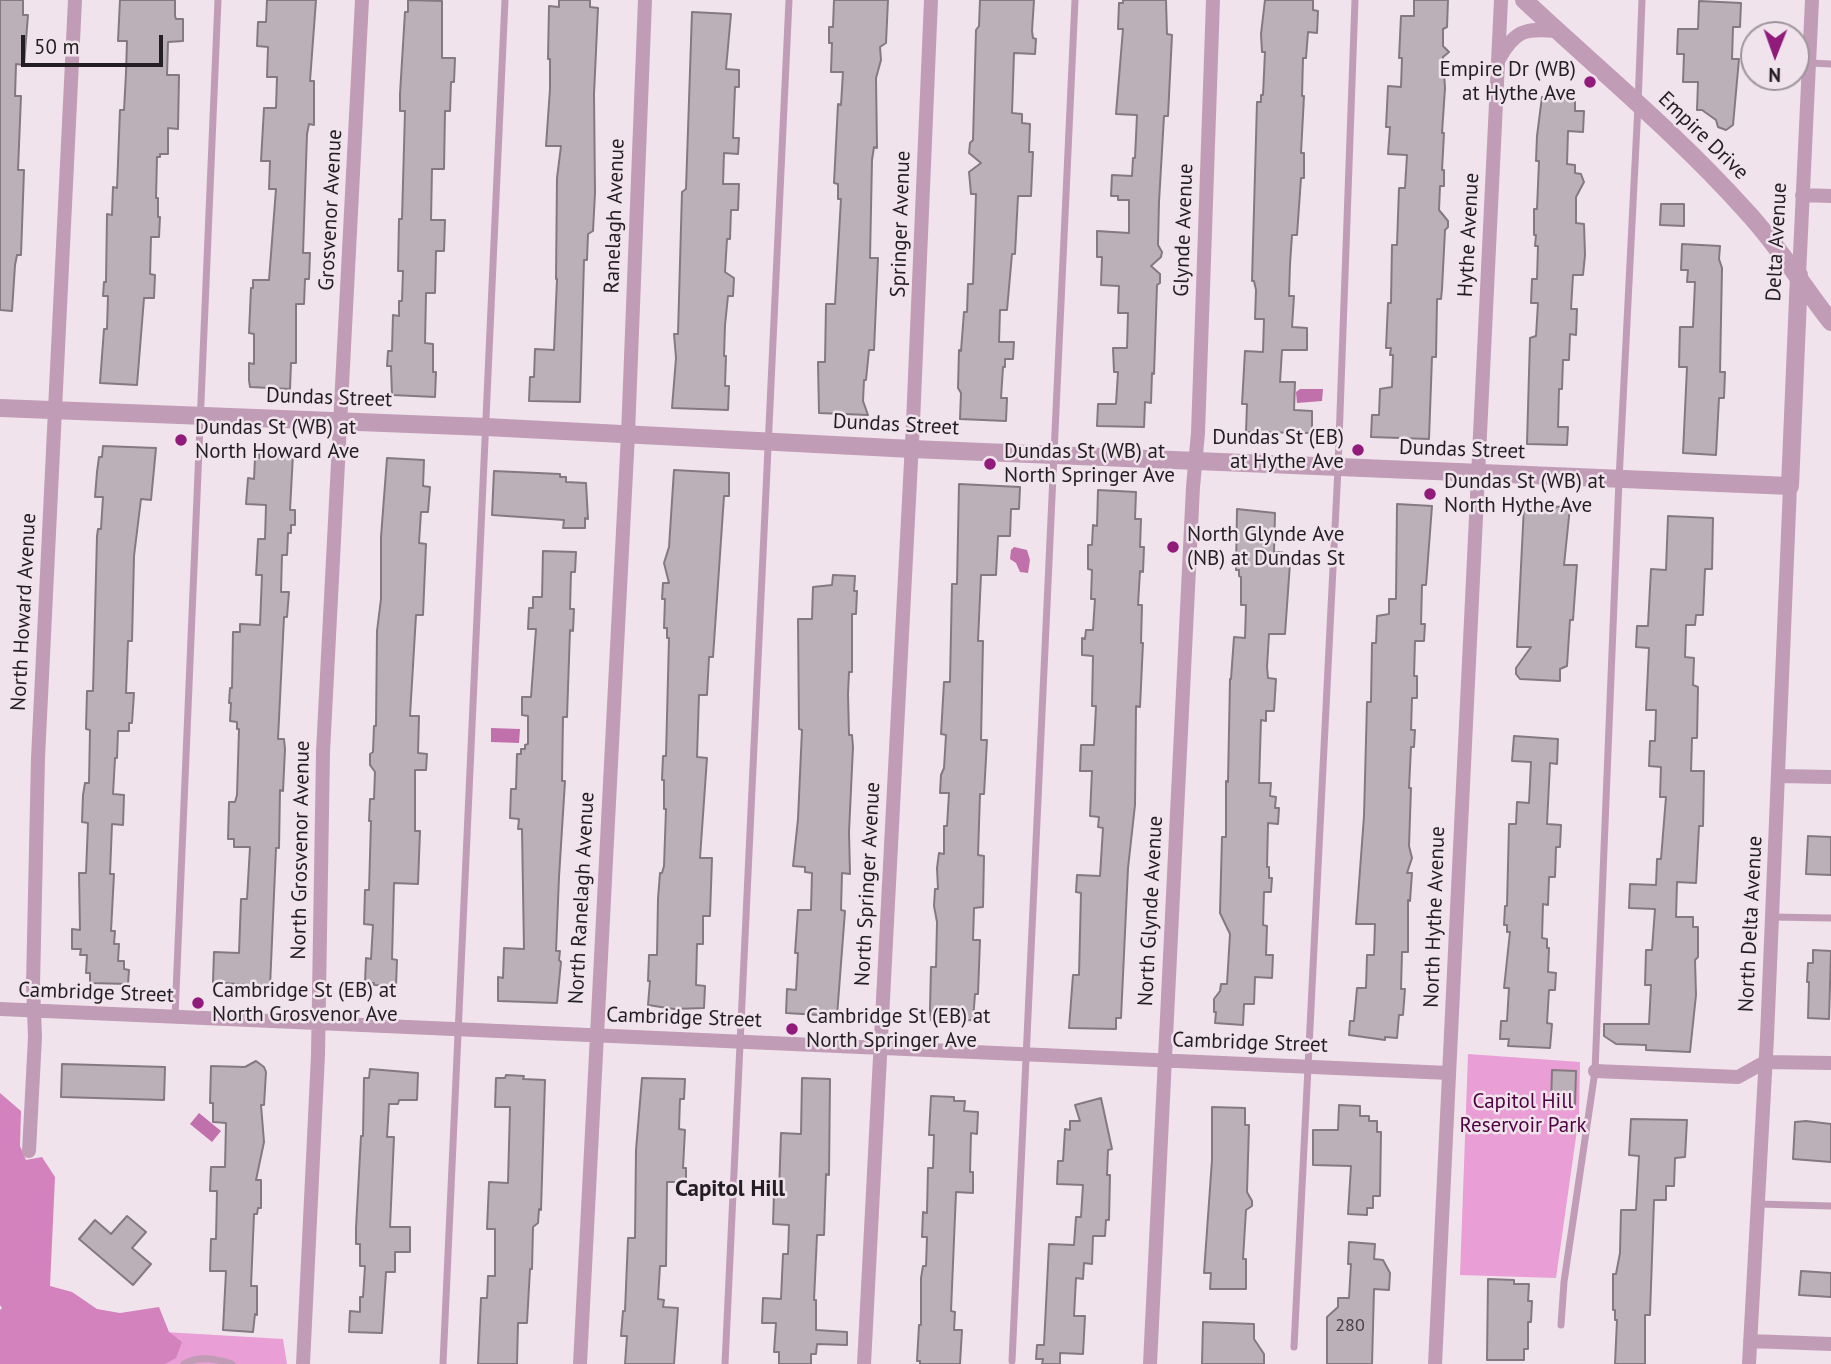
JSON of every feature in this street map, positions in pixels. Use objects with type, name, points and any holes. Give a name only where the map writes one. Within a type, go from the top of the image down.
[{"type":"street","name":"North Howard Avenue","points":[[29,1151],[35,1037],[38,758],[75,0]]},
{"type":"street","name":"Grosvenor Avenue","points":[[342,421],[362,0]]},
{"type":"street","name":"Ranelagh Avenue","points":[[628,434],[646,0]]},
{"type":"street","name":"Springer Avenue","points":[[912,449],[932,0]]},
{"type":"street","name":"Glynde Avenue","points":[[1195,461],[1213,0]]},
{"type":"street","name":"Hythe Avenue","points":[[1479,472],[1501,0]]},
{"type":"street","name":"Empire Drive","points":[[1524,0],[1747,211],[1799,275],[1831,322]]},
{"type":"street","name":"Delta Avenue","points":[[1810,42],[1812,0]]},
{"type":"street","points":[[1498,61],[1508,43],[1517,35],[1528,30],[1558,31]]},
{"type":"street","name":"Delta Avenue","points":[[1790,486],[1808,91]]},
{"type":"street","points":[[1802,194],[1831,196]]},
{"type":"street","name":"Dundas Street","points":[[0,408],[486,427],[912,449],[1790,486]]},
{"type":"street","name":"North Grosvenor Avenue","points":[[303,1364],[318,1024],[323,752],[342,421]]},
{"type":"street","name":"North Ranelagh Avenue","points":[[580,1364],[628,434]]},
{"type":"street","name":"North Springer Avenue","points":[[864,1364],[912,449]]},
{"type":"street","name":"North Glynde Avenue","points":[[1150,1364],[1195,461]]},
{"type":"street","name":"North Hythe Avenue","points":[[1435,1364],[1479,472]]},
{"type":"street","name":"North Delta Avenue","points":[[1749,1364],[1779,776],[1790,486]]},
{"type":"street","points":[[1779,776],[1831,777]]},
{"type":"street","name":"Cambridge Street","points":[[0,1009],[1450,1073]]},
{"type":"street","points":[[1595,1071],[1738,1077],[1765,1062],[1831,1063]]},
{"type":"street","points":[[1750,1341],[1831,1344]]},
{"type":"lane","points":[[174,1017],[218,0]]},
{"type":"lane","points":[[443,1364],[505,0]]},
{"type":"lane","points":[[725,1364],[789,0]]},
{"type":"lane","points":[[1012,1360],[1075,0]]},
{"type":"lane","points":[[1294,1348],[1338,468],[1355,0]]},
{"type":"lane","points":[[1561,1325],[1566,1269],[1595,1071],[1642,0]]},
{"type":"lane","points":[[1810,63],[1831,64]]},
{"type":"lane","points":[[1772,917],[1831,918]]},
{"type":"lane","points":[[1758,1204],[1831,1206]]},
{"type":"lane","points":[[184,1364],[193,1359],[218,1359],[232,1364]]},
{"type":"green space","name":"Capitol Hill Reservoir Park","points":[[1468,1054],[1580,1062],[1579,1116],[1556,1278],[1460,1275]]},
{"type":"green space","points":[[46,1325],[283,1339],[287,1364],[3,1364]]},
{"type":"shaded area","points":[[1300,389],[1323,389],[1322,401],[1297,403],[1296,392]]},
{"type":"shaded area","points":[[1014,547],[1027,550],[1030,560],[1028,573],[1020,572],[1016,563],[1010,559]]},
{"type":"shaded area","points":[[491,728],[520,729],[519,743],[491,742]]},
{"type":"shaded area","points":[[0,1093],[21,1111],[20,1146],[26,1160],[42,1157],[55,1177],[50,1286],[72,1292],[97,1309],[120,1313],[159,1307],[169,1332],[182,1342],[176,1358],[165,1364],[0,1364]]},
{"type":"shaded area","points":[[199,1113],[221,1131],[212,1142],[190,1124]]},
{"type":"building","points":[[0,0],[23,0],[23,15],[28,15],[24,65],[16,64],[15,96],[21,96],[18,170],[24,170],[21,255],[17,255],[15,265],[12,311],[0,310]]},
{"type":"building","points":[[120,0],[175,0],[176,19],[183,19],[183,41],[168,42],[167,75],[179,75],[178,129],[168,128],[168,154],[160,154],[160,157],[157,157],[159,237],[151,237],[150,274],[155,275],[154,298],[144,298],[137,385],[100,383],[104,329],[107,329],[108,296],[103,296],[106,282],[107,214],[112,215],[113,187],[117,188],[120,110],[124,110],[126,73],[127,41],[118,41]]},
{"type":"building","points":[[267,0],[316,0],[310,81],[314,81],[314,125],[309,124],[307,134],[303,253],[310,253],[309,279],[305,279],[304,304],[296,304],[296,363],[291,363],[290,389],[250,387],[249,380],[249,363],[254,364],[254,334],[249,333],[251,288],[253,280],[269,280],[276,189],[269,189],[270,161],[261,161],[264,108],[276,108],[277,77],[267,77],[268,47],[257,46],[258,22],[266,22]]},
{"type":"building","points":[[408,0],[442,1],[442,58],[455,58],[450,111],[445,111],[444,169],[432,169],[431,220],[445,220],[444,251],[436,251],[435,293],[426,293],[425,343],[433,344],[435,397],[392,395],[391,366],[387,366],[388,351],[392,351],[393,315],[399,316],[399,301],[402,301],[403,271],[398,271],[405,111],[400,111],[400,94]]},
{"type":"building","points":[[559,0],[590,0],[590,7],[598,8],[594,94],[595,193],[593,231],[588,234],[587,260],[584,260],[580,402],[529,401],[530,377],[534,377],[535,349],[554,350],[557,178],[561,146],[546,146],[550,89],[549,6],[559,7]]},
{"type":"building","points":[[834,0],[888,0],[886,43],[880,47],[881,60],[876,78],[877,148],[874,147],[872,160],[870,258],[878,258],[874,350],[869,350],[864,380],[863,401],[868,415],[819,413],[818,362],[825,362],[826,304],[835,304],[841,199],[838,199],[838,184],[834,183],[838,104],[841,105],[843,72],[831,72],[832,43],[829,43],[829,27],[833,27]]},
{"type":"building","points":[[980,0],[1034,0],[1032,31],[1033,38],[1036,39],[1035,54],[1014,53],[1012,113],[1022,114],[1022,123],[1030,124],[1029,152],[1033,152],[1031,196],[1018,196],[1015,254],[1012,254],[1007,310],[1000,310],[999,342],[1014,342],[1013,359],[1005,359],[1003,367],[1001,398],[1007,398],[1006,421],[960,419],[961,393],[958,388],[959,350],[961,351],[964,312],[967,312],[968,284],[973,284],[976,194],[971,194],[969,172],[981,163],[969,153],[973,140],[976,30],[979,26]]},
{"type":"building","points":[[1123,0],[1166,0],[1167,34],[1172,35],[1168,116],[1164,116],[1159,202],[1158,245],[1162,252],[1161,257],[1151,266],[1160,274],[1160,283],[1157,285],[1154,374],[1152,373],[1151,403],[1145,402],[1144,427],[1097,426],[1098,404],[1116,404],[1118,372],[1114,372],[1113,348],[1127,348],[1128,313],[1118,313],[1119,286],[1101,285],[1102,257],[1097,257],[1097,231],[1129,233],[1129,200],[1118,200],[1118,196],[1111,196],[1112,175],[1132,176],[1135,158],[1137,115],[1116,114],[1123,29],[1118,29],[1119,3],[1123,3]]},
{"type":"building","points":[[1265,0],[1313,0],[1313,10],[1318,11],[1317,33],[1308,32],[1306,58],[1303,58],[1301,153],[1304,153],[1304,178],[1301,178],[1297,235],[1292,235],[1290,264],[1289,296],[1294,296],[1292,327],[1307,328],[1307,350],[1282,350],[1280,382],[1295,382],[1294,410],[1312,411],[1312,433],[1246,432],[1247,404],[1242,404],[1245,351],[1263,352],[1264,319],[1255,319],[1256,290],[1252,281],[1257,102],[1261,102],[1263,95],[1265,52],[1262,52],[1261,34]]},
{"type":"building","points":[[1414,0],[1448,0],[1447,27],[1443,29],[1443,46],[1449,52],[1443,57],[1444,186],[1440,186],[1439,210],[1448,221],[1448,227],[1445,230],[1441,299],[1437,299],[1436,357],[1432,357],[1429,439],[1371,437],[1372,415],[1379,415],[1380,389],[1392,387],[1393,355],[1390,355],[1391,348],[1386,348],[1388,303],[1391,303],[1392,245],[1397,245],[1399,188],[1405,188],[1407,155],[1388,154],[1388,86],[1401,87],[1401,16],[1414,16]]},
{"type":"building","points":[[1699,1],[1741,3],[1740,27],[1733,27],[1732,59],[1739,59],[1733,125],[1726,130],[1718,127],[1716,120],[1702,110],[1697,110],[1698,82],[1683,82],[1684,54],[1677,54],[1678,29],[1698,29]]},
{"type":"building","points":[[692,12],[731,14],[726,69],[739,70],[739,87],[735,87],[733,138],[739,138],[738,154],[724,153],[723,184],[739,184],[738,210],[731,210],[725,272],[734,278],[733,296],[728,296],[725,325],[725,386],[729,386],[728,410],[672,408],[676,358],[674,334],[678,334],[682,192],[686,189]]},
{"type":"building","points":[[1542,97],[1575,98],[1575,111],[1584,111],[1583,132],[1568,131],[1567,164],[1575,165],[1575,173],[1581,174],[1584,182],[1576,197],[1576,223],[1584,224],[1585,255],[1583,275],[1573,275],[1571,309],[1577,309],[1576,335],[1570,334],[1569,360],[1563,360],[1562,389],[1559,389],[1558,427],[1568,427],[1567,445],[1527,444],[1530,338],[1536,336],[1538,303],[1531,303],[1532,279],[1537,279],[1538,246],[1535,246],[1534,209],[1537,209],[1537,136]]},
{"type":"building","points":[[1661,204],[1684,204],[1684,226],[1660,225]]},
{"type":"building","points":[[1682,244],[1720,246],[1720,372],[1725,372],[1724,398],[1719,398],[1716,455],[1683,453],[1687,367],[1679,367],[1680,327],[1693,327],[1695,282],[1687,282],[1688,270],[1681,270]]},
{"type":"building","points":[[103,446],[156,448],[151,500],[141,499],[134,556],[132,641],[128,641],[126,693],[134,693],[132,723],[129,723],[129,731],[118,731],[113,794],[124,795],[123,825],[112,824],[110,874],[114,874],[111,931],[115,931],[114,944],[119,944],[118,961],[124,961],[124,969],[129,970],[128,984],[90,983],[90,973],[86,973],[87,955],[80,955],[81,949],[72,949],[72,929],[80,930],[79,873],[86,873],[88,823],[82,822],[85,783],[89,783],[90,730],[86,729],[87,691],[93,691],[97,536],[98,529],[101,529],[103,497],[95,497],[99,457],[102,457]]},
{"type":"building","points":[[259,453],[293,454],[290,510],[295,510],[295,525],[291,525],[291,533],[288,533],[287,555],[282,555],[281,592],[289,592],[287,617],[284,617],[278,739],[284,739],[285,749],[283,791],[280,790],[279,848],[276,848],[270,987],[213,982],[214,952],[239,953],[241,899],[247,899],[250,847],[234,847],[234,839],[228,839],[229,802],[235,802],[237,795],[239,729],[237,722],[230,721],[229,703],[232,688],[233,632],[240,632],[240,624],[260,625],[262,575],[256,575],[258,539],[265,539],[266,505],[246,504],[248,478],[254,479],[255,458],[259,458]]},
{"type":"building","points":[[387,458],[424,460],[423,486],[430,487],[428,512],[421,512],[419,543],[426,544],[423,615],[416,615],[410,716],[419,716],[418,753],[427,754],[426,770],[415,770],[415,831],[420,831],[418,884],[394,883],[392,959],[397,960],[396,986],[365,982],[366,958],[371,959],[373,925],[364,924],[365,890],[369,890],[370,799],[374,799],[375,772],[370,765],[370,754],[373,752],[376,726],[377,631],[381,599],[381,537]]},
{"type":"building","points":[[674,470],[729,473],[729,496],[724,496],[713,657],[709,657],[707,695],[699,695],[697,757],[707,758],[700,858],[712,858],[710,916],[703,916],[703,944],[697,944],[696,985],[705,986],[704,1008],[674,1009],[648,1005],[648,981],[649,955],[657,955],[660,873],[664,866],[666,809],[662,780],[663,756],[666,756],[669,638],[667,628],[664,628],[665,599],[662,599],[663,583],[669,583],[664,563],[669,547]]},
{"type":"building","points":[[494,471],[560,474],[560,477],[566,477],[566,482],[586,483],[588,519],[585,518],[585,528],[563,528],[564,520],[492,515]]},
{"type":"building","points":[[959,484],[1020,487],[1019,509],[1011,509],[1010,536],[998,536],[996,575],[981,575],[978,641],[983,641],[981,740],[987,740],[984,794],[980,794],[978,855],[984,856],[983,907],[974,908],[973,940],[980,940],[978,994],[975,994],[973,1020],[954,1021],[931,1020],[930,1010],[931,967],[936,967],[935,889],[938,889],[939,853],[944,854],[944,826],[947,826],[949,793],[940,793],[946,735],[941,734],[944,682],[950,682],[952,584],[957,584]]},
{"type":"building","points":[[1098,490],[1136,492],[1135,519],[1141,519],[1140,547],[1144,547],[1138,605],[1142,605],[1143,643],[1140,707],[1136,706],[1135,805],[1128,868],[1121,1018],[1116,1018],[1116,1029],[1069,1028],[1073,975],[1079,975],[1081,893],[1076,892],[1077,875],[1100,876],[1103,828],[1098,827],[1099,817],[1090,816],[1092,771],[1080,771],[1081,745],[1094,745],[1096,706],[1092,706],[1093,656],[1082,655],[1082,638],[1085,639],[1086,630],[1093,630],[1095,599],[1091,599],[1092,570],[1088,569],[1088,545],[1092,545],[1093,525],[1097,526]]},
{"type":"building","points":[[1397,504],[1432,506],[1426,585],[1422,585],[1421,624],[1425,624],[1424,641],[1415,641],[1414,676],[1417,676],[1417,698],[1412,698],[1411,730],[1415,730],[1414,747],[1411,747],[1409,788],[1409,846],[1412,858],[1407,873],[1412,873],[1410,901],[1408,900],[1408,952],[1402,952],[1401,989],[1405,989],[1403,1015],[1399,1015],[1397,1038],[1385,1037],[1385,1040],[1349,1035],[1350,1021],[1354,1021],[1357,988],[1366,988],[1367,955],[1374,955],[1375,924],[1356,924],[1364,816],[1367,702],[1371,702],[1372,643],[1376,643],[1377,616],[1389,614],[1389,599],[1396,599]]},
{"type":"building","points":[[1524,506],[1570,507],[1564,565],[1577,565],[1567,666],[1560,669],[1560,681],[1520,679],[1516,674],[1516,668],[1531,647],[1517,647]]},
{"type":"building","points":[[1237,509],[1275,513],[1274,552],[1282,552],[1282,563],[1290,563],[1285,634],[1269,634],[1267,667],[1268,678],[1276,679],[1274,711],[1266,711],[1266,721],[1261,720],[1259,783],[1271,783],[1270,796],[1276,797],[1275,808],[1279,808],[1278,824],[1268,823],[1267,867],[1269,878],[1272,878],[1271,892],[1264,892],[1263,925],[1267,926],[1266,955],[1273,955],[1272,978],[1255,977],[1254,1004],[1244,1004],[1243,1025],[1215,1023],[1214,1012],[1214,999],[1221,984],[1227,984],[1230,934],[1220,913],[1222,837],[1226,837],[1230,679],[1234,637],[1245,638],[1246,605],[1241,605],[1241,577],[1239,570],[1236,570]]},
{"type":"building","points":[[1668,516],[1713,518],[1712,569],[1705,569],[1703,615],[1696,615],[1695,625],[1686,625],[1685,657],[1694,658],[1693,685],[1698,687],[1697,738],[1692,738],[1691,771],[1704,771],[1703,826],[1699,826],[1696,883],[1677,882],[1676,917],[1693,917],[1693,927],[1698,927],[1696,995],[1690,1052],[1646,1050],[1646,1045],[1616,1044],[1604,1036],[1604,1024],[1649,1024],[1651,985],[1645,985],[1646,950],[1652,950],[1655,909],[1629,908],[1630,884],[1656,885],[1666,797],[1660,797],[1661,767],[1649,766],[1650,741],[1655,741],[1656,710],[1646,710],[1649,648],[1636,647],[1637,626],[1648,626],[1651,569],[1666,570]]},
{"type":"building","points":[[543,551],[576,552],[575,572],[571,572],[570,609],[574,609],[573,631],[570,630],[567,717],[563,717],[562,781],[565,781],[556,951],[560,951],[561,962],[557,1003],[498,1001],[498,977],[503,978],[504,948],[524,949],[522,829],[518,829],[519,819],[510,818],[511,789],[516,789],[517,754],[521,754],[521,749],[525,749],[528,744],[528,716],[522,715],[522,697],[531,697],[536,629],[528,629],[529,608],[533,608],[533,597],[542,597]]},
{"type":"building","points":[[833,575],[855,576],[854,591],[857,591],[856,614],[852,614],[852,672],[849,672],[848,694],[849,735],[852,735],[853,747],[850,874],[842,873],[841,910],[845,911],[837,1016],[786,1013],[787,989],[796,990],[798,910],[811,910],[812,873],[805,872],[805,867],[793,866],[802,730],[799,729],[798,619],[812,619],[813,587],[832,585]]},
{"type":"building","points":[[1514,736],[1558,739],[1557,764],[1550,763],[1547,824],[1561,825],[1560,847],[1556,847],[1555,877],[1549,877],[1548,905],[1543,904],[1542,938],[1547,939],[1549,948],[1548,972],[1556,973],[1555,990],[1549,990],[1547,1023],[1552,1024],[1550,1048],[1508,1046],[1509,1039],[1500,1039],[1501,1021],[1507,1021],[1509,988],[1504,988],[1510,932],[1507,932],[1507,925],[1504,925],[1509,824],[1516,824],[1517,802],[1529,803],[1531,762],[1512,761]]},
{"type":"building","points":[[1808,836],[1831,837],[1831,875],[1806,874]]},
{"type":"building","points":[[1813,950],[1831,951],[1829,1019],[1808,1018],[1808,963],[1813,963]]},
{"type":"building","points":[[256,1061],[266,1072],[264,1105],[261,1105],[264,1142],[256,1180],[261,1180],[261,1208],[254,1214],[251,1286],[257,1286],[257,1315],[255,1314],[253,1332],[223,1330],[226,1271],[210,1271],[211,1239],[216,1239],[217,1191],[210,1191],[211,1167],[225,1167],[226,1123],[213,1122],[213,1103],[210,1103],[211,1066],[245,1067]]},
{"type":"building","points":[[62,1064],[165,1067],[164,1100],[61,1097]]},
{"type":"building","points":[[370,1069],[418,1073],[417,1100],[399,1100],[398,1104],[389,1104],[387,1137],[394,1137],[390,1227],[410,1227],[410,1252],[395,1252],[395,1272],[386,1272],[382,1333],[349,1332],[350,1311],[360,1312],[360,1297],[363,1297],[365,1266],[360,1266],[360,1244],[356,1244],[356,1228],[364,1078],[369,1078]]},
{"type":"building","points":[[1552,1070],[1576,1071],[1575,1105],[1551,1105]]},
{"type":"building","points":[[506,1075],[545,1080],[541,1210],[539,1209],[538,1223],[533,1227],[527,1323],[518,1323],[517,1364],[478,1364],[481,1298],[487,1298],[488,1276],[495,1276],[495,1229],[487,1229],[489,1182],[508,1183],[510,1107],[495,1107],[496,1078],[505,1078]]},
{"type":"building","points":[[642,1078],[685,1079],[684,1099],[680,1099],[679,1129],[685,1130],[683,1168],[686,1168],[686,1182],[667,1182],[666,1266],[660,1266],[658,1299],[664,1300],[663,1307],[678,1308],[674,1364],[625,1364],[627,1336],[621,1336],[625,1311],[628,1238],[635,1238],[636,1150]]},
{"type":"building","points":[[802,1078],[830,1079],[829,1175],[826,1174],[824,1235],[817,1235],[814,1300],[816,1330],[847,1332],[847,1345],[817,1344],[816,1354],[811,1354],[811,1364],[779,1364],[779,1352],[774,1352],[776,1323],[762,1323],[763,1298],[781,1299],[783,1254],[788,1254],[789,1225],[773,1224],[774,1193],[779,1193],[781,1133],[801,1134]]},
{"type":"building","points":[[931,1096],[954,1097],[954,1101],[965,1101],[964,1111],[978,1112],[977,1134],[971,1133],[970,1172],[973,1172],[973,1193],[956,1192],[951,1311],[955,1312],[954,1330],[962,1330],[960,1364],[920,1364],[920,1361],[917,1361],[921,1325],[921,1278],[923,1266],[926,1266],[927,1237],[922,1237],[923,1212],[927,1213],[928,1168],[933,1168],[934,1135],[929,1135]]},
{"type":"building","points":[[1101,1098],[1112,1149],[1108,1150],[1109,1220],[1106,1220],[1105,1236],[1093,1236],[1092,1264],[1084,1263],[1083,1279],[1076,1278],[1074,1316],[1085,1316],[1083,1354],[1060,1353],[1060,1364],[1042,1364],[1043,1359],[1036,1359],[1037,1345],[1044,1345],[1049,1244],[1074,1245],[1076,1217],[1081,1217],[1083,1185],[1057,1184],[1058,1161],[1063,1161],[1065,1129],[1070,1130],[1070,1121],[1080,1121],[1075,1105]]},
{"type":"building","points":[[1339,1105],[1360,1106],[1360,1116],[1369,1116],[1369,1121],[1377,1121],[1377,1132],[1381,1132],[1380,1196],[1373,1196],[1373,1208],[1367,1208],[1367,1215],[1348,1214],[1351,1166],[1313,1165],[1313,1130],[1338,1130]]},
{"type":"building","points":[[1212,1107],[1245,1108],[1245,1125],[1249,1125],[1247,1192],[1252,1206],[1246,1210],[1243,1259],[1246,1259],[1246,1289],[1210,1289],[1211,1273],[1204,1273],[1212,1160]]},
{"type":"building","points":[[1631,1119],[1687,1120],[1685,1157],[1675,1158],[1674,1186],[1666,1186],[1666,1200],[1654,1200],[1650,1315],[1645,1315],[1645,1364],[1615,1364],[1617,1320],[1613,1310],[1613,1274],[1616,1274],[1620,1253],[1621,1210],[1636,1210],[1639,1156],[1629,1155]]},
{"type":"building","points":[[1795,1122],[1831,1124],[1831,1162],[1793,1159]]},
{"type":"building","points":[[127,1216],[146,1232],[132,1248],[151,1264],[133,1285],[79,1239],[95,1220],[111,1234]]},
{"type":"building","points":[[1349,1242],[1375,1244],[1374,1259],[1383,1260],[1390,1273],[1389,1290],[1374,1289],[1372,1364],[1327,1364],[1327,1317],[1338,1307],[1338,1298],[1349,1298]]},
{"type":"building","points":[[1801,1271],[1831,1273],[1831,1297],[1799,1295]]},
{"type":"building","points":[[1488,1279],[1514,1280],[1514,1284],[1529,1284],[1528,1301],[1532,1301],[1531,1322],[1528,1322],[1528,1349],[1524,1349],[1524,1360],[1487,1360]]},
{"type":"building","points":[[1203,1322],[1254,1324],[1254,1339],[1264,1354],[1264,1364],[1202,1364]]},
{"type":"place","name":"Empire Dr (WB) at Hythe Ave","points":[[1590,82]]},
{"type":"place","name":"Dundas St (WB) at North Howard Ave","points":[[181,440]]},
{"type":"place","name":"Dundas St (EB) at Hythe Ave","points":[[1358,450]]},
{"type":"place","name":"Dundas St (WB) at North Springer Ave","points":[[990,464]]},
{"type":"place","name":"Dundas St (WB) at North Hythe Ave","points":[[1430,494]]},
{"type":"place","name":"North Glynde Ave (NB) at Dundas St","points":[[1173,547]]},
{"type":"place","name":"Cambridge St (EB) at North Grosvenor Ave","points":[[198,1003]]},
{"type":"place","name":"Cambridge St (EB) at North Springer Ave","points":[[792,1029]]},
{"type":"district","name":"Capitol Hill","points":[[730,1189]]}]
